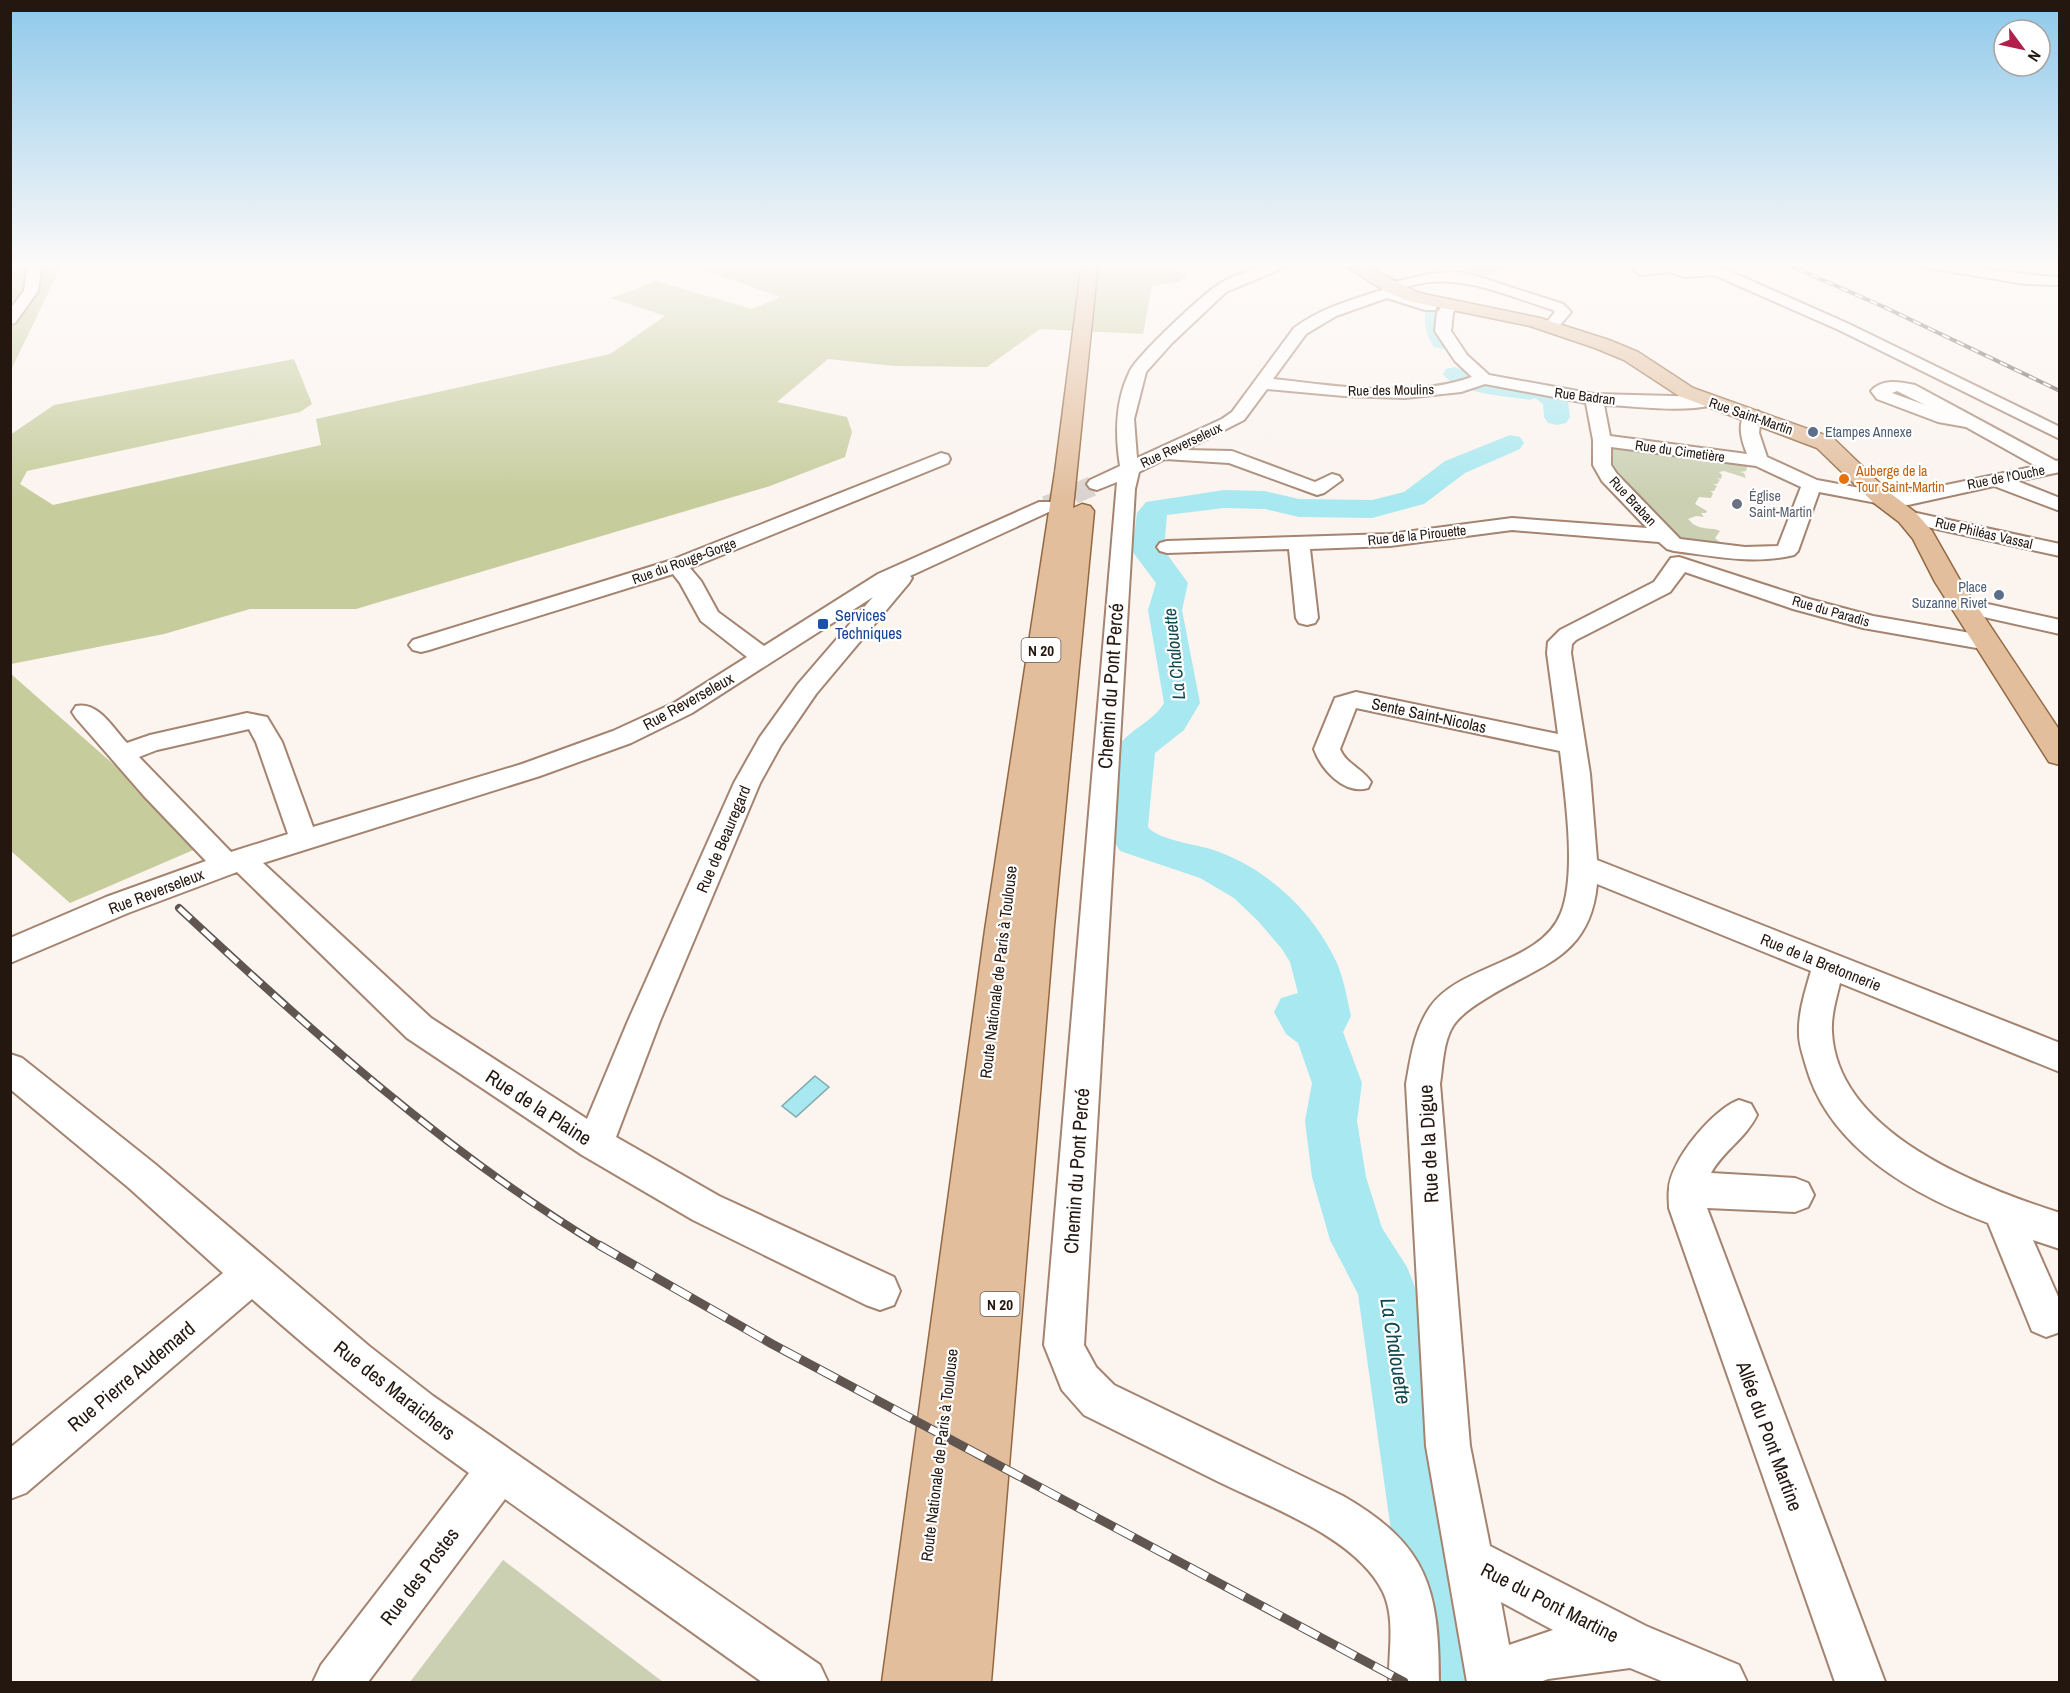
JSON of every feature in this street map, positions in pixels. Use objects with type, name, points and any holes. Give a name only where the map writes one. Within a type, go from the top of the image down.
[{"type":"main road","name":"Route Nationale de Paris à Toulouse","points":[[909,1683],[937,1478],[1004,918],[1066,472],[1081,341]]},
{"type":"main road","name":"Route Nationale de Paris à Toulouse","points":[[962,1683],[1036,926],[1081,521],[1096,341]]},
{"type":"main road","name":"Rue Saint-Martin","points":[[1591,341],[1620,351],[1640,362],[1676,388],[1825,443],[1881,498],[1907,517],[1924,536],[1948,582],[2060,754]]},
{"type":"street","points":[[1130,470],[1125,442],[1125,419],[1131,393],[1138,371],[1165,341]]},
{"type":"street","name":"Rue Reverseleux","points":[[1097,484],[1215,431],[1239,416],[1292,341]]},
{"type":"street","points":[[1450,341],[1478,382]]},
{"type":"street","points":[[1872,341],[2060,434]]},
{"type":"street","name":"Rue des Moulins","points":[[1261,383],[1382,393],[1478,382]]},
{"type":"street","name":"Rue Badran","points":[[1478,382],[1594,399],[1686,403],[1707,401]]},
{"type":"street","name":"Rue Braban","points":[[1594,399],[1602,440],[1602,465],[1673,548]]},
{"type":"street","points":[[1752,416],[1749,422],[1751,440],[1759,461]]},
{"type":"street","points":[[1967,422],[2057,467]]},
{"type":"street","name":"Rue du Cimetière","points":[[1602,440],[1759,461],[1812,485]]},
{"type":"street","points":[[1162,455],[1232,457],[1317,489],[1332,480]]},
{"type":"street","name":"Rue du Rouge-Gorge","points":[[421,645],[677,566],[941,459]]},
{"type":"street","name":"Rue de l'Ouche","points":[[1881,498],[1917,498],[1954,487],[2057,467]]},
{"type":"street","name":"Chemin du Pont Percé","points":[[1130,470],[1125,489],[1113,633],[1093,952],[1064,1345],[1071,1369],[1083,1387],[1099,1400],[1327,1512],[1358,1530],[1385,1552],[1402,1578],[1413,1617],[1414,1683]]},
{"type":"street","points":[[1996,480],[2060,505]]},
{"type":"street","points":[[1673,548],[1728,552],[1776,553],[1787,551],[1812,485],[1881,498]]},
{"type":"street","name":"Rue Reverseleux","points":[[10,951],[117,905],[234,862],[531,770],[622,737],[682,708],[886,579],[1046,506]]},
{"type":"street","name":"Rue Philéas Vassal","points":[[1907,517],[2060,550]]},
{"type":"street","name":"Rue de la Pirouette","points":[[1167,547],[1390,540],[1512,524],[1673,548]]},
{"type":"street","points":[[1299,542],[1307,618]]},
{"type":"street","name":"Rue du Paradis","points":[[1673,548],[1801,604],[1871,623],[1988,642]]},
{"type":"street","name":"Rue de la Digue","points":[[1491,1680],[1448,1446],[1423,1084],[1432,1034],[1447,1010],[1470,991],[1512,972],[1556,943],[1574,921],[1582,893],[1581,811],[1559,653],[1560,642],[1568,634],[1662,587],[1672,576],[1673,548]]},
{"type":"street","points":[[677,566],[690,581],[709,616],[763,657]]},
{"type":"street","name":"Rue de Beauregard","points":[[595,1144],[644,1021],[747,783],[769,743],[807,689],[910,568]]},
{"type":"street","points":[[1965,606],[2060,627]]},
{"type":"street","points":[[835,610],[866,619]]},
{"type":"street","name":"Sente Saint-Nicolas","points":[[1358,782],[1331,760],[1327,749],[1344,703],[1356,700],[1572,745]]},
{"type":"street","name":"Rue de la Plaine","points":[[85,712],[122,754],[234,862],[419,1028],[595,1144],[706,1208],[880,1292]]},
{"type":"street","points":[[122,754],[150,743],[248,721],[258,723],[269,742],[304,840]]},
{"type":"street","name":"Rue de la Bretonnerie","points":[[1582,866],[2060,1058]]},
{"type":"street","points":[[1828,965],[1818,1009],[1815,1039],[1822,1072],[1840,1103],[1872,1140],[1954,1191],[2003,1214],[2060,1231]]},
{"type":"street","name":"Rue des Maraichers","points":[[10,1068],[142,1176],[252,1274],[363,1368],[500,1469],[803,1683]]},
{"type":"street","name":"Allée du Pont Martine","points":[[1738,1115],[1697,1159],[1687,1189],[1688,1208],[1860,1683]]},
{"type":"street","points":[[1687,1189],[1795,1195]]},
{"type":"street","points":[[2003,1214],[2046,1317]]},
{"type":"street","name":"Rue Pierre Audemard","points":[[10,1477],[252,1274]]},
{"type":"street","name":"Rue des Postes","points":[[338,1683],[500,1469]]},
{"type":"street","name":"Rue du Pont Martine","points":[[1470,1561],[1630,1644],[1722,1683]]},
{"type":"street","name":"Rue du Pont Martine","points":[[1491,1680],[1548,1655],[1630,1644]]},
{"type":"green space","points":[[11,341],[25,341],[11,370]]},
{"type":"green space","points":[[629,341],[1023,341],[987,367],[894,366],[828,359],[777,402],[847,417],[852,432],[845,457],[770,486],[356,609],[250,609],[164,634],[11,664],[10,435],[54,405],[294,359],[312,404],[300,412],[27,471],[20,484],[53,505],[321,445],[316,419],[610,354]]},
{"type":"green space","points":[[1614,447],[1743,464],[1747,467],[1746,471],[1740,472],[1744,473],[1746,478],[1724,471],[1719,472],[1722,475],[1721,479],[1716,478],[1720,480],[1717,484],[1713,484],[1717,486],[1714,491],[1710,491],[1713,493],[1711,498],[1699,497],[1695,504],[1707,511],[1701,513],[1704,517],[1696,516],[1688,519],[1698,527],[1720,531],[1715,538],[1721,543],[1676,538],[1609,468],[1608,451]]},
{"type":"green space","points":[[11,674],[205,845],[70,903],[11,851]]},
{"type":"green space","points":[[503,1560],[663,1682],[410,1682]]},
{"type":"water","points":[[815,1076],[829,1087],[796,1117],[782,1106]]},
{"type":"waterway","name":"La Chalouette","points":[[1455,374],[1469,382],[1530,392]]},
{"type":"waterway","name":"La Chalouette","points":[[1545,394],[1555,401],[1557,417]]},
{"type":"waterway","name":"La Chalouette","points":[[1318,1031],[1327,1016],[1313,962],[1298,937],[1275,911],[1249,887],[1225,871],[1206,863],[1146,846],[1135,841],[1127,828],[1136,748],[1171,722],[1182,703],[1165,610],[1172,583],[1148,551],[1152,513],[1156,508],[1224,499],[1265,500],[1299,508],[1372,509],[1414,498],[1455,467],[1510,443]]},
{"type":"waterway","name":"La Chalouette","points":[[1298,1012],[1303,1020],[1318,1031]]},
{"type":"waterway","name":"La Chalouette","points":[[1318,1031],[1337,1083],[1331,1121],[1339,1177],[1358,1240],[1386,1287],[1448,1682]]},
{"type":"tunnel","points":[[1046,506],[1097,484]]},
{"type":"railway","points":[[1955,341],[2060,391]]},
{"type":"railway","points":[[179,908],[330,1045],[434,1131],[544,1210],[602,1247]]},
{"type":"railway","points":[[599,1245],[772,1344],[1404,1682]]},
{"type":"place","name":"Etampes Annexe","points":[[1813,432]]},
{"type":"place","name":"Auberge de la Tour Saint-Martin","points":[[1844,479]]},
{"type":"place","name":"Église Saint-Martin","points":[[1737,504]]},
{"type":"place","name":"Place Suzanne Rivet","points":[[1999,595]]},
{"type":"place","name":"Services Techniques","points":[[823,624]]}]
